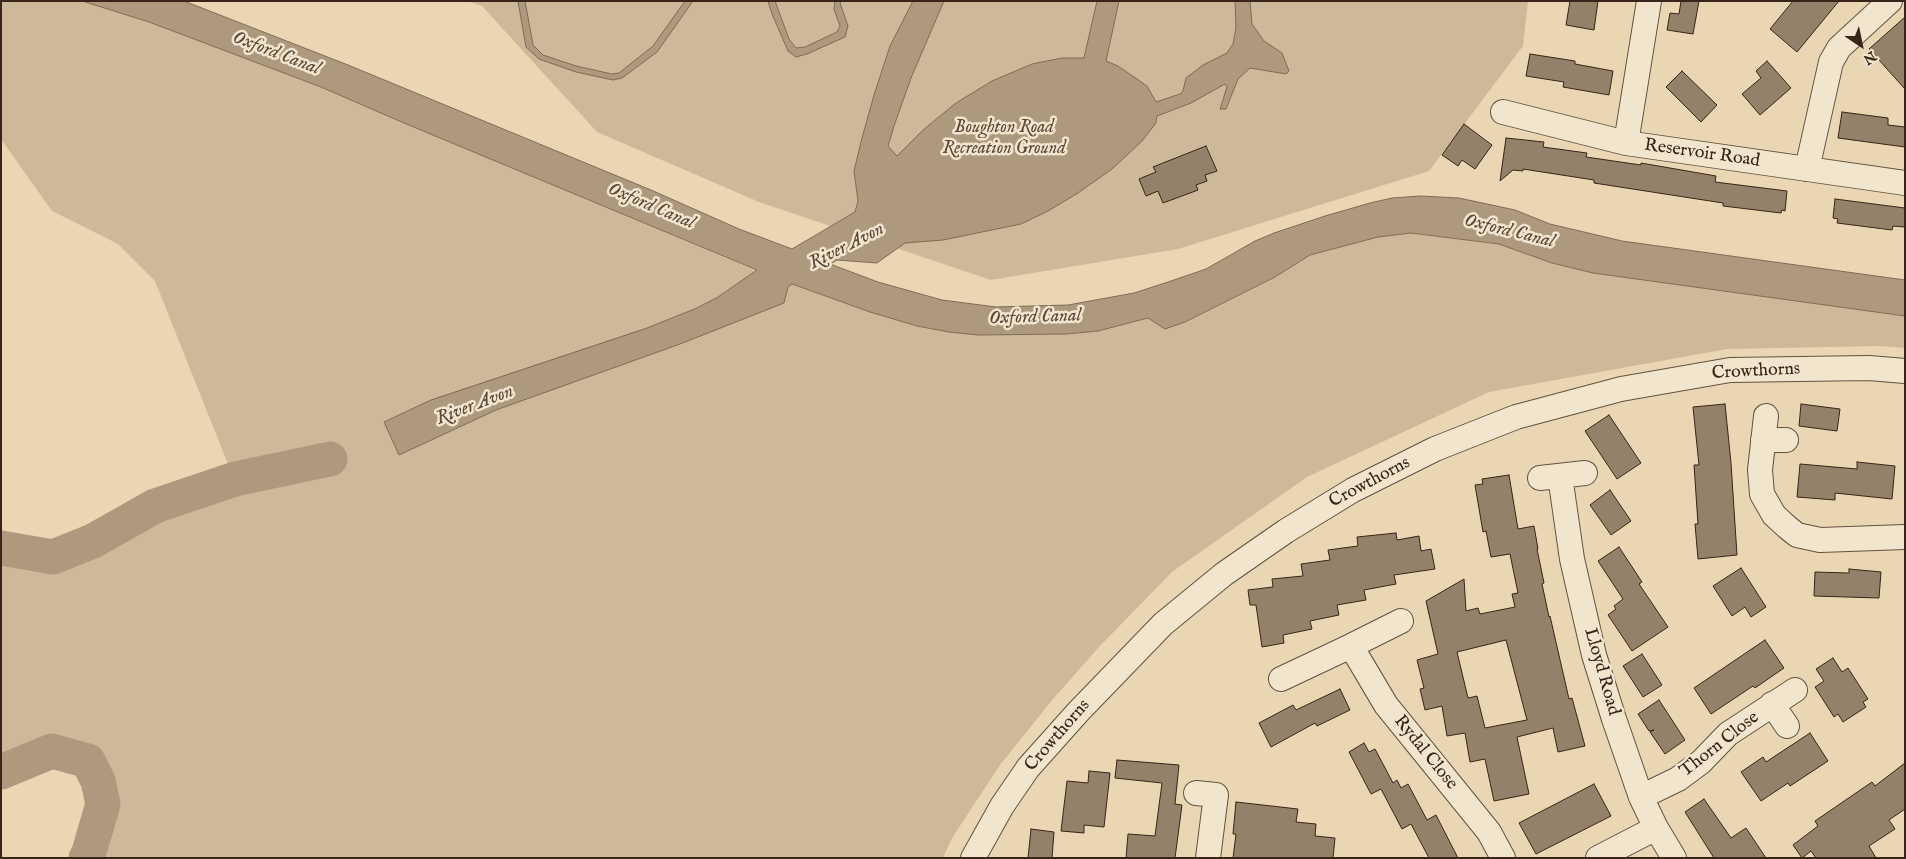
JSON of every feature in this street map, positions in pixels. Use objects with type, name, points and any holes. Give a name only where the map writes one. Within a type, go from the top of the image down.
[{"type":"street","points":[[1626,143],[1649,1]]},
{"type":"street","points":[[1808,169],[1831,62],[1839,48],[1890,1]]},
{"type":"street","name":"Reservoir Road","points":[[1503,112],[1626,143],[1905,183]]},
{"type":"street","name":"Crowthorns","points":[[973,858],[1002,806],[1028,768],[1078,712],[1163,624],[1224,574],[1286,530],[1353,490],[1435,449],[1516,417],[1621,389],[1730,370],[1869,368],[1905,371]]},
{"type":"street","points":[[1766,416],[1775,440],[1760,470],[1762,494],[1774,515],[1797,535],[1820,540],[1905,537]]},
{"type":"street","name":"Lloyd Road","points":[[1585,473],[1550,477],[1572,559],[1594,655],[1640,797],[1674,858]]},
{"type":"street","points":[[1281,680],[1401,621]]},
{"type":"street","name":"Rydal Close","points":[[1351,646],[1386,705],[1489,832],[1503,858]]},
{"type":"street","name":"Thorn Close","points":[[1640,797],[1686,774],[1701,762],[1728,734],[1794,690]]},
{"type":"street","name":"Thorn Close","points":[[1772,704],[1787,726]]},
{"type":"street","points":[[1196,793],[1216,795],[1208,858]]},
{"type":"street","points":[[1598,858],[1656,828]]},
{"type":"green space","points":[[1,1],[82,1],[149,22],[321,87],[779,280],[870,312],[917,326],[949,332],[978,335],[1066,334],[1098,331],[1149,318],[1185,322],[1275,277],[1310,255],[1378,237],[1411,233],[1499,244],[1552,263],[1593,273],[1905,316],[1905,348],[1880,346],[1727,349],[1489,392],[1307,477],[1172,572],[1100,646],[1053,699],[1000,765],[952,838],[943,858],[86,858],[103,804],[98,781],[88,761],[51,751],[1,772],[1,548],[53,557],[93,541],[155,506],[234,479],[155,281],[118,244],[52,211],[1,139]]},
{"type":"green space","name":"Boughton Road Recreation Ground","points":[[467,1],[1528,1],[1523,46],[1429,171],[1178,249],[991,280],[759,202],[597,132],[482,6]]},
{"type":"water","name":"Oxford Canal","points":[[82,1],[184,1],[348,65],[651,190],[739,229],[792,249],[855,212],[858,201],[854,171],[862,138],[890,46],[913,1],[944,1],[911,78],[894,126],[888,146],[897,156],[923,130],[956,103],[992,81],[1032,64],[1062,58],[1084,58],[1097,1],[1119,1],[1106,61],[1118,66],[1147,86],[1156,102],[1180,94],[1183,91],[1186,78],[1203,65],[1227,53],[1233,44],[1236,28],[1235,1],[1250,1],[1252,24],[1264,41],[1282,53],[1289,71],[1286,74],[1250,68],[1238,79],[1226,109],[1220,109],[1227,87],[1225,84],[1191,103],[1157,116],[1156,123],[1142,141],[1112,169],[1078,193],[1021,224],[943,240],[905,243],[877,263],[837,260],[830,264],[878,282],[942,300],[996,307],[1068,305],[1134,293],[1206,269],[1255,241],[1325,216],[1392,198],[1420,196],[1459,198],[1515,210],[1550,224],[1622,241],[1905,280],[1905,316],[1593,273],[1552,263],[1499,244],[1411,233],[1378,237],[1310,255],[1275,277],[1185,322],[1165,329],[1148,318],[1098,331],[1066,334],[978,335],[949,332],[917,326],[870,312],[792,284],[788,287],[784,303],[680,344],[496,410],[399,455],[384,422],[431,400],[647,328],[697,308],[718,297],[757,270],[321,87],[149,22]]},
{"type":"water","points":[[518,1],[525,1],[533,45],[543,55],[576,66],[612,74],[619,73],[653,46],[685,1],[693,1],[657,52],[622,78],[613,80],[576,72],[539,59],[526,47]]},
{"type":"water","points":[[768,1],[775,1],[789,39],[796,48],[805,47],[837,32],[840,26],[834,9],[835,1],[842,1],[840,3],[848,26],[845,37],[796,57],[788,51]]},
{"type":"building","points":[[1570,1],[1598,1],[1594,30],[1566,25]]},
{"type":"building","points":[[1681,1],[1699,1],[1693,34],[1667,30],[1670,13],[1679,14]]},
{"type":"building","points":[[1793,1],[1839,1],[1797,52],[1770,29]]},
{"type":"building","points":[[1905,17],[1905,89],[1869,49]]},
{"type":"building","points":[[1530,54],[1575,61],[1575,64],[1613,71],[1609,95],[1563,87],[1564,82],[1526,76]]},
{"type":"building","points":[[1767,61],[1791,88],[1760,115],[1742,94],[1761,78],[1756,71]]},
{"type":"building","points":[[1682,71],[1717,105],[1701,122],[1666,87]]},
{"type":"building","points":[[1842,112],[1888,118],[1888,125],[1905,127],[1905,147],[1838,138]]},
{"type":"building","points":[[1464,124],[1492,145],[1475,169],[1462,160],[1458,166],[1442,155]]},
{"type":"building","points":[[1506,138],[1544,142],[1543,147],[1587,153],[1586,157],[1641,165],[1641,163],[1716,176],[1715,182],[1787,191],[1785,211],[1782,210],[1781,213],[1723,206],[1723,203],[1594,183],[1594,180],[1523,169],[1523,171],[1513,170],[1500,181]]},
{"type":"building","points":[[1206,146],[1217,171],[1205,175],[1207,181],[1196,185],[1198,190],[1163,203],[1158,191],[1146,196],[1139,179],[1156,172],[1153,167]]},
{"type":"building","points":[[1835,199],[1905,208],[1905,227],[1893,226],[1892,230],[1837,223],[1838,219],[1833,218]]},
{"type":"building","points":[[1725,404],[1737,555],[1698,559],[1695,524],[1698,524],[1694,465],[1699,465],[1693,407]]},
{"type":"building","points":[[1801,404],[1840,409],[1837,431],[1799,426]]},
{"type":"building","points":[[1609,415],[1641,463],[1617,479],[1585,431]]},
{"type":"building","points":[[1857,462],[1895,466],[1892,499],[1835,493],[1835,500],[1797,497],[1800,464],[1857,469]]},
{"type":"building","points":[[1509,475],[1518,529],[1534,526],[1544,583],[1542,584],[1549,617],[1569,699],[1572,698],[1585,746],[1558,752],[1553,728],[1517,737],[1529,794],[1494,801],[1485,759],[1470,762],[1465,733],[1447,736],[1442,706],[1425,710],[1420,689],[1424,688],[1417,660],[1438,654],[1426,601],[1464,579],[1466,611],[1478,608],[1480,614],[1515,607],[1512,594],[1518,593],[1510,554],[1491,557],[1486,531],[1483,532],[1475,485],[1483,484],[1482,479]],"holes":[[[1506,640],[1527,720],[1485,728],[1477,696],[1468,698],[1457,652]]]},
{"type":"building","points":[[1610,490],[1631,521],[1611,535],[1590,505]]},
{"type":"building","points":[[1396,533],[1397,540],[1419,536],[1421,551],[1431,549],[1435,569],[1394,575],[1396,584],[1364,590],[1366,600],[1337,605],[1339,615],[1310,621],[1312,629],[1283,635],[1284,643],[1262,647],[1256,605],[1250,605],[1248,590],[1273,587],[1272,579],[1303,576],[1301,564],[1330,560],[1328,550],[1358,546],[1357,537]]},
{"type":"building","points":[[1619,547],[1642,582],[1639,584],[1668,627],[1632,651],[1608,615],[1616,609],[1614,606],[1623,599],[1598,561]]},
{"type":"building","points":[[1741,568],[1766,607],[1751,617],[1745,607],[1732,616],[1713,586]]},
{"type":"building","points":[[1849,569],[1881,572],[1879,598],[1814,596],[1815,572],[1849,573]]},
{"type":"building","points":[[1765,640],[1784,668],[1711,714],[1694,688]]},
{"type":"building","points":[[1642,654],[1662,685],[1643,697],[1623,666]]},
{"type":"building","points":[[1833,658],[1842,672],[1848,668],[1868,699],[1863,702],[1866,707],[1843,722],[1838,714],[1834,717],[1815,687],[1824,681],[1816,669]]},
{"type":"building","points":[[1340,689],[1350,710],[1317,726],[1315,723],[1271,747],[1259,723],[1293,705],[1296,710]]},
{"type":"building","points":[[1659,700],[1685,740],[1665,754],[1650,732],[1654,730],[1649,731],[1638,714]]},
{"type":"building","points":[[1810,733],[1828,761],[1790,786],[1788,783],[1761,801],[1741,772],[1763,757],[1766,762]]},
{"type":"building","points":[[1364,743],[1369,752],[1375,749],[1393,783],[1397,780],[1401,788],[1408,784],[1427,820],[1436,815],[1458,858],[1429,858],[1411,824],[1402,829],[1381,789],[1371,794],[1349,752]]},
{"type":"building","points":[[1117,760],[1179,765],[1175,804],[1182,805],[1175,858],[1126,858],[1128,834],[1155,836],[1162,783],[1115,778]]},
{"type":"building","points":[[1905,763],[1905,809],[1889,820],[1895,829],[1869,846],[1876,858],[1816,858],[1811,851],[1802,858],[1793,845],[1818,826],[1815,821],[1872,782],[1875,786]]},
{"type":"building","points":[[1089,771],[1110,773],[1104,827],[1084,825],[1084,833],[1061,831],[1067,781],[1088,783]]},
{"type":"building","points":[[1594,784],[1611,816],[1536,854],[1519,823]]},
{"type":"building","points":[[1704,799],[1731,838],[1746,828],[1766,858],[1714,858],[1685,812]]},
{"type":"building","points":[[1236,802],[1298,809],[1296,822],[1316,824],[1315,836],[1335,838],[1333,858],[1233,858],[1236,834],[1233,834]]},
{"type":"building","points":[[1031,829],[1054,832],[1052,858],[1028,858]]},
{"type":"waterway","name":"River Avon","points":[[1,548],[53,557],[93,541],[155,506],[235,479],[330,459]]},
{"type":"waterway","name":"River Avon","points":[[1,772],[52,751],[88,761],[98,781],[103,804],[86,858]]}]
